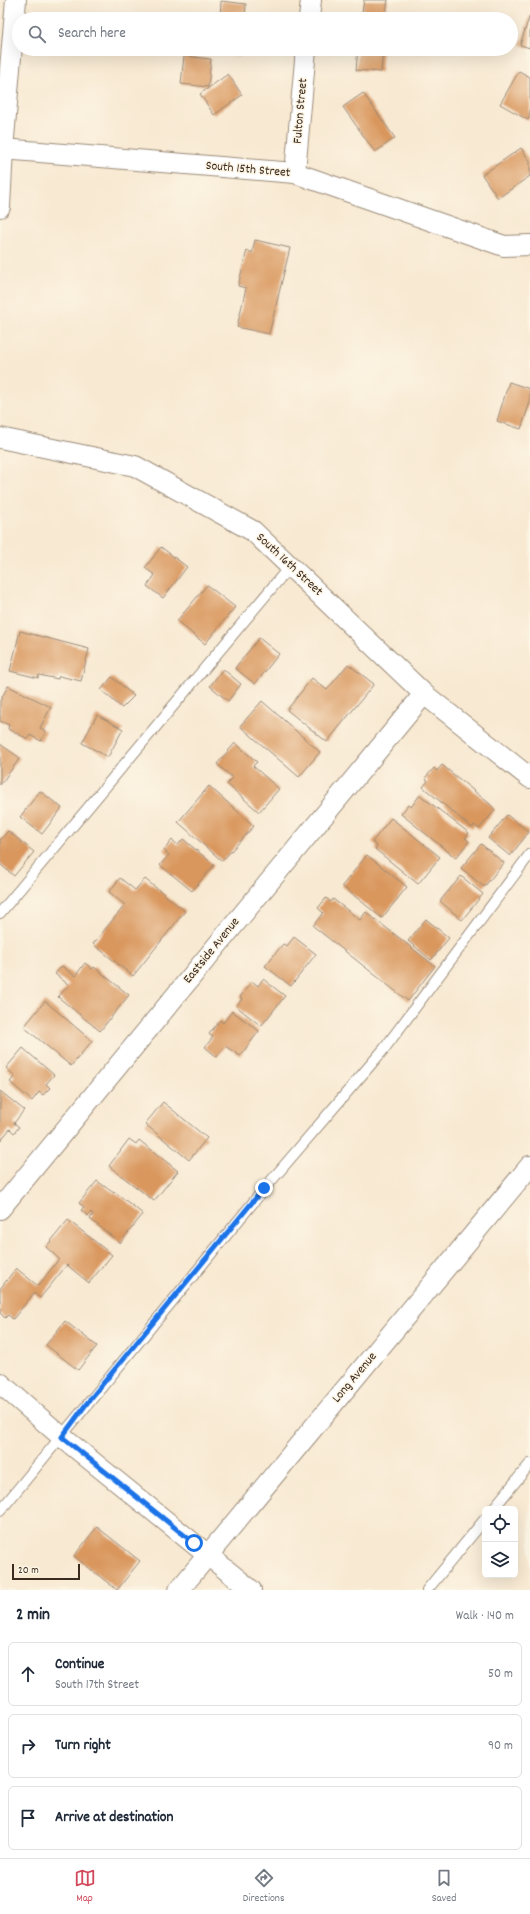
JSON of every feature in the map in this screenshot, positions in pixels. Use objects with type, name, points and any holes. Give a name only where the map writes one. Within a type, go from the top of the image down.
[{"type":"street","points":[[15,12],[16,0]]},
{"type":"street","points":[[310,12],[311,0]]},
{"type":"street","points":[[0,207],[3,149],[12,46]]},
{"type":"street","name":"Fulton Street","points":[[295,173],[305,56]]},
{"type":"street","name":"South 15th Street","points":[[3,149],[295,173],[504,246],[530,245]]},
{"type":"street","name":"South 16th Street","points":[[0,438],[135,466],[253,531],[291,565],[424,694],[530,778]]},
{"type":"street","name":"Eastside Avenue","points":[[0,1209],[424,694]]},
{"type":"street","name":"Long Avenue","points":[[179,1590],[530,1166]]},
{"type":"street","points":[[0,1383],[62,1437],[251,1590]]},
{"type":"lane","points":[[0,913],[291,565]]},
{"type":"lane","points":[[0,1511],[264,1188],[384,1049],[530,854]]},
{"type":"lane","points":[[495,1506],[530,1464]]},
{"type":"lane","points":[[427,1590],[482,1523]]},
{"type":"building","points":[[364,0],[388,0],[386,12],[362,12]]},
{"type":"building","points":[[221,1],[246,4],[245,12],[220,12]]},
{"type":"building","points":[[530,15],[530,48],[520,45]]},
{"type":"building","points":[[184,56],[211,59],[208,87],[181,84]]},
{"type":"building","points":[[357,56],[382,56],[381,72],[356,70]]},
{"type":"building","points":[[519,71],[530,77],[530,116],[528,120],[500,104]]},
{"type":"building","points":[[228,74],[242,95],[214,115],[200,94]]},
{"type":"building","points":[[363,93],[395,138],[375,152],[343,107]]},
{"type":"building","points":[[521,148],[530,161],[530,176],[498,198],[482,175]]},
{"type":"building","points":[[255,240],[290,248],[269,334],[237,327],[246,288],[238,286],[247,250],[252,253]]},
{"type":"building","points":[[509,382],[530,389],[530,402],[521,429],[497,421]]},
{"type":"building","points":[[161,547],[187,567],[163,598],[147,586],[155,575],[145,568]]},
{"type":"building","points":[[207,585],[235,607],[205,644],[177,621]]},
{"type":"building","points":[[20,631],[89,649],[81,681],[59,676],[58,679],[39,675],[38,678],[10,671]]},
{"type":"building","points":[[259,638],[279,654],[255,684],[235,668]]},
{"type":"building","points":[[348,664],[374,684],[327,742],[287,710],[312,678],[327,690]]},
{"type":"building","points":[[223,669],[241,684],[228,701],[210,686]]},
{"type":"building","points":[[112,677],[134,696],[122,708],[101,690]]},
{"type":"building","points":[[8,686],[51,707],[40,728],[46,731],[41,741],[30,735],[28,739],[8,729],[9,725],[0,721],[0,701]]},
{"type":"building","points":[[262,701],[320,752],[299,777],[240,726]]},
{"type":"building","points":[[97,715],[123,729],[108,757],[82,743]]},
{"type":"building","points":[[235,743],[257,762],[253,766],[279,789],[259,812],[227,784],[233,778],[217,764]]},
{"type":"building","points":[[0,744],[20,758],[0,785]]},
{"type":"building","points":[[442,765],[490,804],[495,810],[479,829],[474,825],[472,828],[423,787],[428,781],[425,778],[434,768],[437,771]]},
{"type":"building","points":[[209,786],[254,826],[222,861],[178,822]]},
{"type":"building","points":[[40,791],[62,808],[42,834],[20,817]]},
{"type":"building","points":[[420,795],[469,833],[465,838],[469,841],[456,858],[401,814],[408,805],[411,807]]},
{"type":"building","points":[[507,815],[529,832],[510,856],[488,838]]},
{"type":"building","points":[[391,818],[440,857],[418,884],[375,849],[377,846],[372,842]]},
{"type":"building","points":[[8,831],[34,852],[14,876],[0,864],[0,840]]},
{"type":"building","points":[[183,839],[214,865],[192,891],[160,865],[169,855],[164,850],[172,840],[178,845]]},
{"type":"building","points":[[481,844],[504,863],[484,887],[461,868]]},
{"type":"building","points":[[367,855],[407,887],[382,918],[342,886]]},
{"type":"building","points":[[461,876],[483,894],[462,920],[440,901]]},
{"type":"building","points":[[120,878],[135,890],[145,879],[185,911],[133,976],[93,944],[125,905],[109,892]]},
{"type":"building","points":[[326,898],[331,902],[333,899],[360,920],[366,912],[435,966],[408,1001],[313,926],[323,913],[318,908]]},
{"type":"building","points":[[426,919],[449,938],[431,960],[408,941]]},
{"type":"building","points":[[294,937],[316,954],[291,986],[265,966],[283,944],[287,946]]},
{"type":"building","points":[[85,963],[92,969],[94,967],[129,995],[100,1031],[58,997],[69,985],[55,974],[62,966],[75,976]]},
{"type":"building","points":[[263,979],[285,996],[261,1026],[236,1006],[242,999],[240,997],[252,981],[258,986]]},
{"type":"building","points":[[45,1001],[92,1041],[71,1066],[24,1027]]},
{"type":"building","points":[[232,1011],[259,1031],[240,1056],[225,1046],[217,1057],[205,1047],[213,1037],[209,1034],[220,1020],[223,1023]]},
{"type":"building","points":[[23,1048],[54,1075],[46,1084],[50,1088],[43,1095],[39,1092],[32,1101],[10,1082],[15,1076],[6,1068]]},
{"type":"building","points":[[0,1091],[24,1110],[14,1123],[19,1127],[14,1133],[10,1129],[0,1141]]},
{"type":"building","points":[[163,1102],[207,1138],[189,1160],[145,1124]]},
{"type":"building","points":[[129,1139],[136,1144],[139,1140],[178,1171],[154,1201],[109,1166]]},
{"type":"building","points":[[97,1181],[114,1193],[115,1192],[143,1214],[120,1243],[90,1219],[93,1214],[91,1212],[88,1216],[81,1210],[84,1207],[79,1203]]},
{"type":"building","points":[[68,1220],[112,1255],[89,1283],[67,1265],[40,1298],[34,1293],[13,1319],[8,1315],[5,1318],[0,1313],[0,1289],[16,1268],[38,1286],[59,1259],[46,1247]]},
{"type":"building","points":[[65,1321],[97,1346],[78,1370],[46,1345]]},
{"type":"building","points":[[97,1527],[140,1561],[117,1590],[74,1556]]},
{"type":"route","points":[[194,1543],[62,1437],[87,1403],[264,1188]]}]
